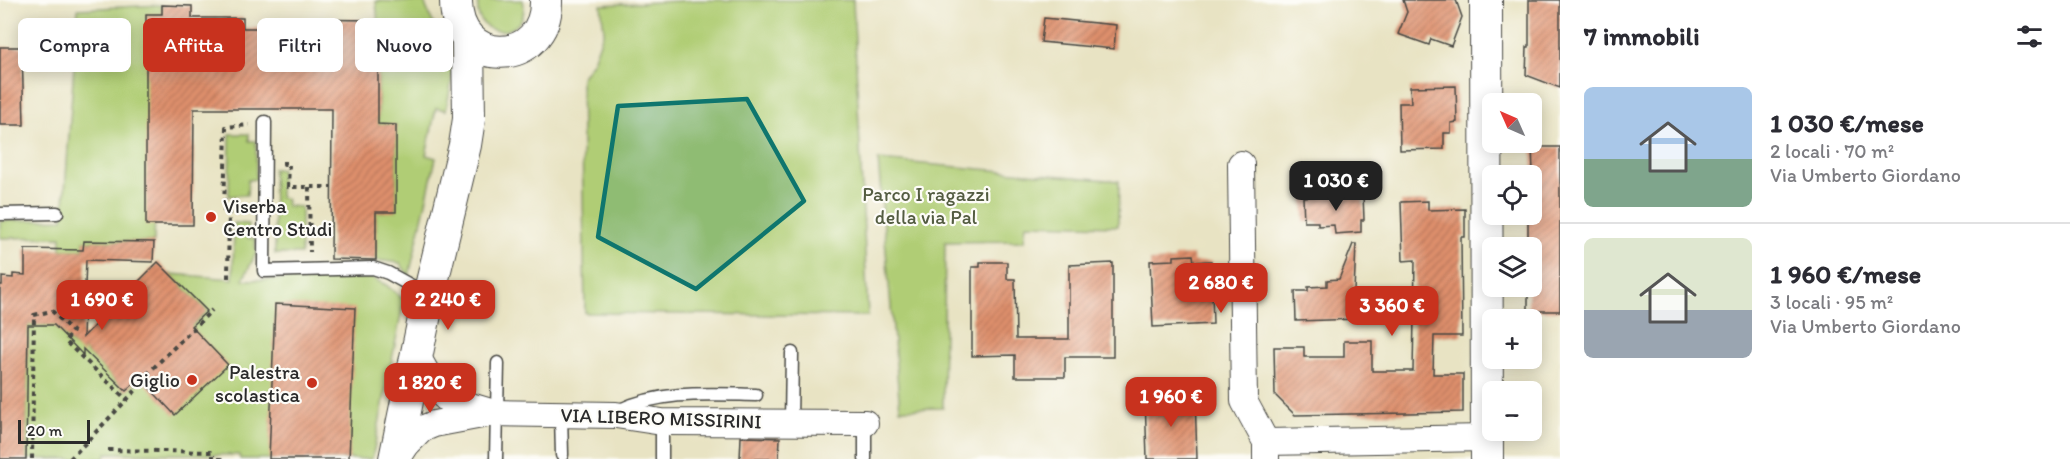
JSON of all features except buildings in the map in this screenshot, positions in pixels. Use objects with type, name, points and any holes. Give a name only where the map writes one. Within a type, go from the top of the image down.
[{"type":"street","points":[[1241,164],[1244,400],[1266,450],[1486,448],[1486,0]]},
{"type":"street","points":[[456,13],[480,47],[493,52],[507,52],[521,47],[533,38],[542,26],[550,4]]},
{"type":"street","name":"VIA LIBERO MISSIRINI","points":[[456,13],[469,119],[465,145]]},
{"type":"street","name":"VIA LIBERO MISSIRINI","points":[[396,459],[429,295],[465,145],[476,108],[507,52]]},
{"type":"street","name":"VIA LIBERO MISSIRINI","points":[[417,358],[435,388],[447,399],[496,413]]},
{"type":"street","name":"VIA LIBERO MISSIRINI","points":[[396,459],[406,444],[422,429],[450,420],[496,413],[609,415],[662,422],[866,423]]},
{"type":"lane","points":[[265,122],[264,271],[373,268],[388,273],[429,295]]},
{"type":"lane","points":[[0,214],[57,213]]},
{"type":"lane","points":[[791,423],[792,353]]},
{"type":"lane","points":[[496,459],[498,363]]},
{"type":"lane","points":[[609,415],[634,403],[679,394],[756,395]]},
{"type":"lane","points":[[561,414],[562,455]]},
{"type":"lane","points":[[662,422],[662,459]]},
{"type":"lane","points":[[865,459],[866,423]]},
{"type":"path","points":[[228,278],[229,212],[224,213],[226,127],[249,125],[250,117]]},
{"type":"path","points":[[283,153],[284,164],[289,164],[288,187],[331,187]]},
{"type":"path","points":[[309,187],[310,270]]},
{"type":"path","points":[[70,459],[128,400],[138,388],[136,385],[212,310]]},
{"type":"path","points":[[32,459],[34,315],[52,312],[74,332],[65,341],[128,400]]},
{"type":"path","points":[[108,450],[213,452],[213,459],[226,459]]},
{"type":"highlighted area","points":[[747,99],[804,201],[696,289],[598,237],[618,106]]},
{"type":"green space","points":[[479,0],[523,0],[523,14],[518,23],[510,29],[500,31],[490,29],[482,23],[478,13]]},
{"type":"green space","points":[[697,0],[853,0],[868,316],[585,313],[581,78],[593,61],[604,31],[601,5]]},
{"type":"green space","points":[[376,1],[424,2],[431,18],[377,18]]},
{"type":"green space","points":[[162,5],[162,18],[143,18],[143,72],[160,72],[154,242],[84,241],[83,250],[61,250],[61,237],[0,238],[0,221],[63,219],[74,72],[131,72],[131,18],[77,18],[78,9]]},
{"type":"green space","points":[[378,72],[452,72],[446,110],[436,108],[426,155],[436,158],[409,276],[400,263],[376,260],[376,212],[396,211],[396,125],[378,124]]},
{"type":"green space","points":[[230,134],[249,134],[249,141],[256,141],[256,179],[248,180],[247,195],[229,196]]},
{"type":"green space","name":"Parco I ragazzi della via Pal","points":[[878,160],[1119,181],[1118,226],[1026,224],[1024,241],[945,242],[943,408],[900,409]]},
{"type":"green space","points":[[273,169],[281,169],[280,197],[286,199],[287,206],[301,207],[301,254],[275,254]]},
{"type":"green space","points":[[234,223],[248,224],[248,238],[255,239],[256,253],[243,280],[372,278],[386,285],[404,300],[372,459],[240,459],[239,455],[106,453],[105,459],[26,459],[28,325],[54,325],[74,346],[78,344],[126,391],[207,311],[170,274],[233,279]]},
{"type":"place","name":"Viserba Centro Studi","points":[[211,217]]},
{"type":"place","name":"Giglio","points":[[192,380]]},
{"type":"place","name":"Palestra scolastica","points":[[312,383]]}]
